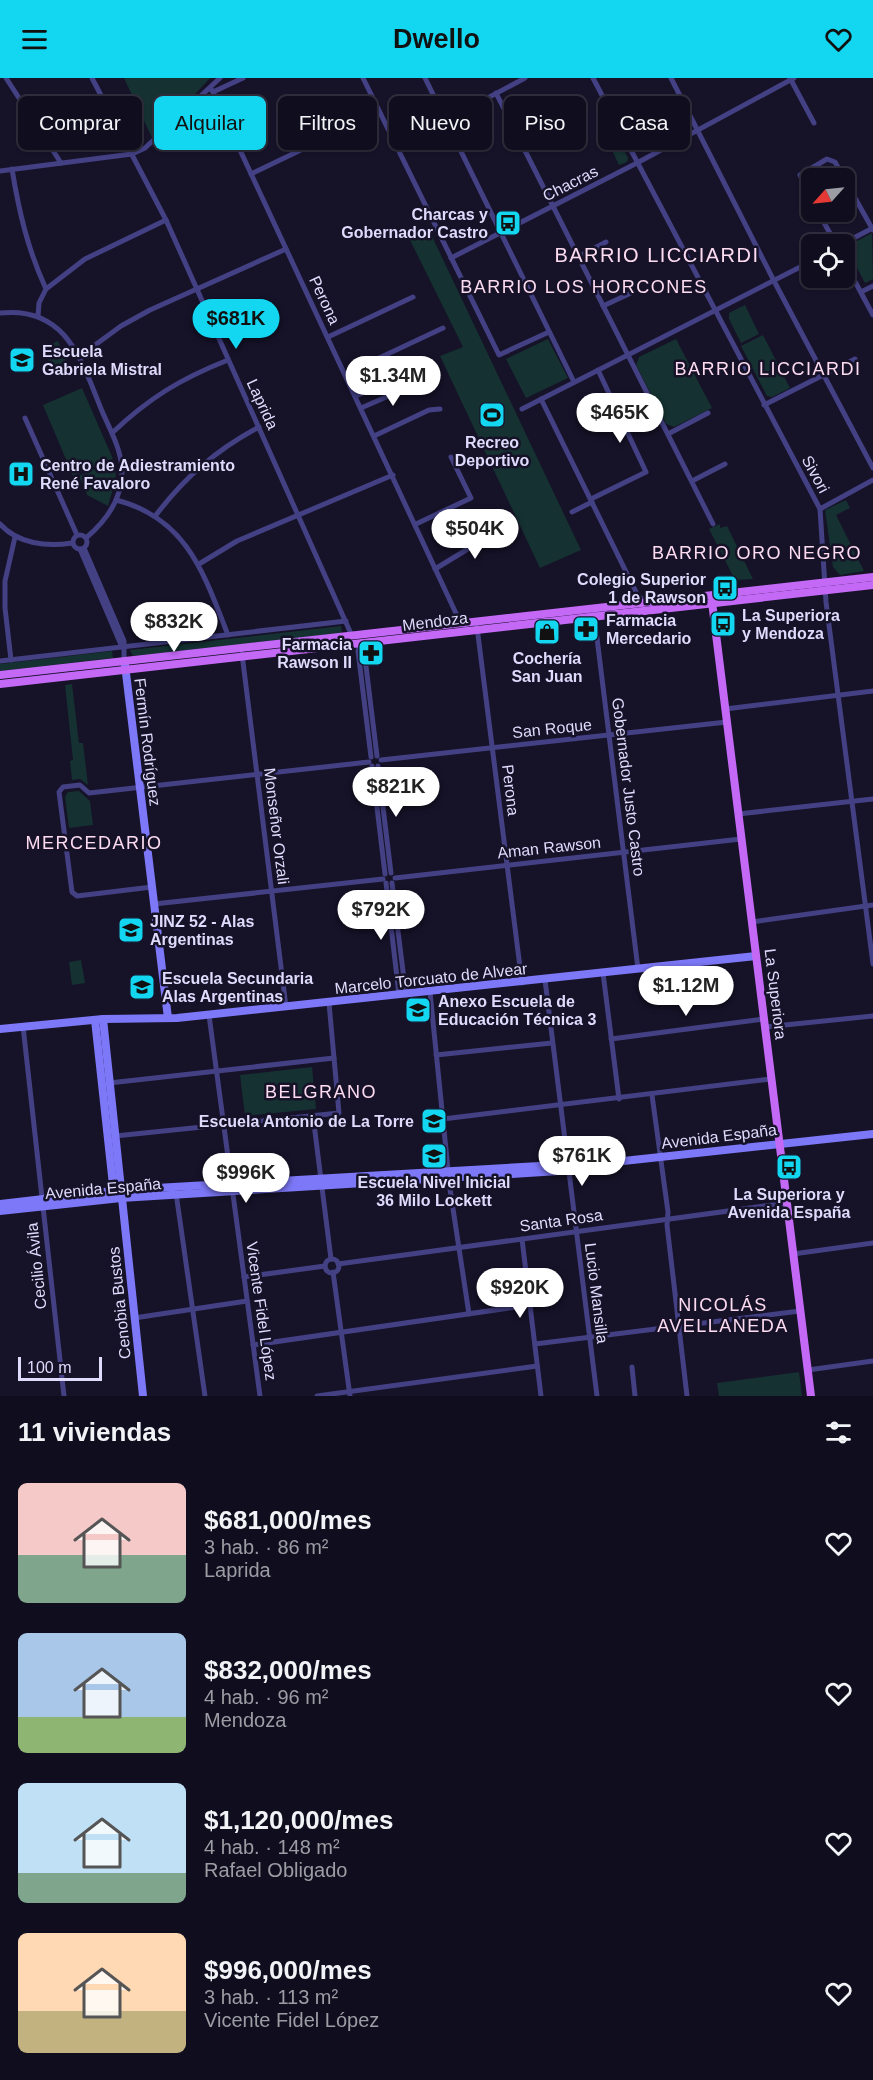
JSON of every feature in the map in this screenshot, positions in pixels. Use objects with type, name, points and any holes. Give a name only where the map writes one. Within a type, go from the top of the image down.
[{"type":"main road","name":"Mendoza","points":[[826,587],[873,577]]},
{"type":"main road","name":"Mendoza","points":[[0,675],[242,653],[360,645],[477,631],[594,613],[633,604],[712,600],[826,587],[873,585]]},
{"type":"main road","name":"Mendoza","points":[[477,631],[490,621],[594,613],[629,614],[712,600]]},
{"type":"main road","name":"La Superiora","points":[[712,600],[811,1396]]},
{"type":"main road","name":"Mendoza","points":[[242,653],[352,636],[460,623],[477,631]]},
{"type":"main road","name":"Mendoza","points":[[0,684],[125,665]]},
{"type":"street","name":"Laprida","points":[[92,78],[166,220],[352,636],[364,650],[374,761],[403,995]]},
{"type":"street","points":[[0,171],[132,154],[145,148],[211,91],[220,78]]},
{"type":"street","points":[[211,91],[243,78]]},
{"type":"street","points":[[363,78],[389,132]]},
{"type":"street","points":[[425,78],[434,96]]},
{"type":"street","points":[[491,96],[525,78]]},
{"type":"street","name":"Sivori","points":[[593,78],[820,509],[838,696],[873,964]]},
{"type":"street","points":[[671,78],[774,282],[873,468]]},
{"type":"street","points":[[9,79],[61,163]]},
{"type":"street","points":[[792,79],[814,123]]},
{"type":"street","name":"Chacras","points":[[451,258],[637,163],[792,79]]},
{"type":"street","name":"Perona","points":[[211,91],[416,524],[460,623]]},
{"type":"street","points":[[496,93],[713,524]]},
{"type":"street","points":[[251,174],[301,150]]},
{"type":"street","points":[[397,150],[499,355],[549,332]]},
{"type":"street","points":[[460,150],[574,382]]},
{"type":"street","points":[[811,168],[826,159],[831,159],[838,168]]},
{"type":"street","points":[[12,169],[20,221],[31,257],[46,289]]},
{"type":"street","points":[[855,197],[873,229],[855,238]]},
{"type":"street","points":[[38,316],[39,303],[46,289],[85,259],[166,220]]},
{"type":"street","points":[[578,257],[606,242]]},
{"type":"street","points":[[80,356],[121,326],[196,289],[286,249]]},
{"type":"street","points":[[522,409],[801,267]]},
{"type":"street","points":[[855,281],[873,315]]},
{"type":"street","points":[[861,292],[873,286]]},
{"type":"street","points":[[603,306],[631,293]]},
{"type":"street","points":[[328,337],[413,297]]},
{"type":"street","points":[[0,313],[14,312],[38,316],[68,337],[80,356],[119,450],[122,471],[116,500],[107,518],[86,538],[87,542],[82,549],[72,543],[40,544],[15,537],[0,524]]},
{"type":"street","points":[[345,374],[443,328]]},
{"type":"street","points":[[764,405],[855,359]]},
{"type":"street","points":[[112,433],[143,404],[168,387],[228,360]]},
{"type":"street","points":[[356,396],[412,370],[420,372]]},
{"type":"street","points":[[572,512],[646,472],[598,370]]},
{"type":"street","points":[[361,408],[416,384]]},
{"type":"street","points":[[541,399],[637,594],[653,611]]},
{"type":"street","points":[[374,436],[429,410],[440,409]]},
{"type":"street","points":[[668,434],[708,413]]},
{"type":"street","points":[[25,418],[77,535],[86,538]]},
{"type":"street","points":[[156,515],[181,483],[206,460],[259,427]]},
{"type":"street","points":[[416,524],[471,498],[451,457]]},
{"type":"street","points":[[692,481],[725,464]]},
{"type":"street","points":[[199,564],[237,542],[300,517],[393,475]]},
{"type":"street","points":[[820,509],[873,480]]},
{"type":"street","points":[[116,500],[136,505],[156,515],[181,538],[199,564],[228,635]]},
{"type":"street","points":[[435,569],[476,544],[507,532]]},
{"type":"street","points":[[72,543],[77,535]]},
{"type":"street","points":[[11,660],[3,581],[15,537]]},
{"type":"street","name":"Fermín Rodríguez","points":[[82,549],[122,648],[168,1018]]},
{"type":"street","points":[[629,614],[637,594]]},
{"type":"street","name":"Gobernador Justo Castro","points":[[594,613],[638,969]]},
{"type":"street","points":[[0,661],[346,621]]},
{"type":"street","points":[[451,634],[460,623]]},
{"type":"street","name":"Perona","points":[[477,631],[522,983]]},
{"type":"street","name":"Monseñor Orzali","points":[[242,653],[286,1007]]},
{"type":"street","points":[[725,709],[873,691]]},
{"type":"street","name":"San Roque","points":[[152,887],[77,896],[72,892],[59,792],[63,787],[80,785],[89,793],[727,722]]},
{"type":"street","points":[[738,814],[873,799]]},
{"type":"street","name":"Aman Rawson","points":[[154,904],[741,839]]},
{"type":"street","points":[[752,922],[873,905]]},
{"type":"street","name":"Marcelo Torcuato de Alvear","points":[[0,1029],[99,1020],[209,1015],[756,956]]},
{"type":"street","points":[[603,974],[619,1100]]},
{"type":"street","name":"Lucio Mansilla","points":[[544,980],[597,1396]]},
{"type":"street","points":[[430,992],[449,1175],[469,1314]]},
{"type":"street","points":[[111,1137],[339,1113],[329,1003]]},
{"type":"street","name":"Vicente Fidel López","points":[[209,1015],[260,1396]]},
{"type":"street","points":[[611,1039],[764,1023],[873,1016]]},
{"type":"street","name":"Cenobia Bustos","points":[[99,1020],[143,1396]]},
{"type":"street","name":"Cecilio Ávila","points":[[23,1026],[64,1396]]},
{"type":"street","points":[[436,1055],[552,1043]]},
{"type":"street","points":[[106,1083],[334,1058]]},
{"type":"street","points":[[443,1119],[619,1100],[771,1079]]},
{"type":"street","points":[[652,1095],[687,1396]]},
{"type":"street","points":[[313,1116],[331,1259],[338,1264],[333,1272],[350,1394]]},
{"type":"street","name":"Avenida España","points":[[0,1204],[449,1175],[558,1165],[568,1167],[779,1142],[873,1134]]},
{"type":"street","points":[[176,1191],[205,1396]]},
{"type":"street","name":"Avenida España","points":[[0,1212],[43,1203]]},
{"type":"street","name":"Santa Rosa","points":[[338,1264],[787,1203]]},
{"type":"street","points":[[522,1239],[541,1396]]},
{"type":"street","points":[[793,1254],[873,1243]]},
{"type":"street","points":[[244,1277],[325,1266],[331,1259]]},
{"type":"street","points":[[325,1266],[327,1270],[333,1272]]},
{"type":"street","points":[[134,1318],[247,1301]]},
{"type":"street","points":[[253,1345],[530,1305]]},
{"type":"street","points":[[535,1344],[800,1311]]},
{"type":"street","points":[[808,1370],[873,1361]]},
{"type":"street","points":[[317,1396],[350,1394],[537,1366]]},
{"type":"street","points":[[632,1367],[635,1396]]},
{"type":"green space","points":[[124,78],[210,78],[193,96],[154,96],[153,140],[142,116],[142,96],[132,96]]},
{"type":"green space","points":[[612,150],[624,150],[628,158],[627,162],[619,165]]},
{"type":"green space","name":"Recreo Deportivo","points":[[429,230],[581,550],[540,568],[440,356],[463,347],[410,240]]},
{"type":"green space","points":[[872,233],[873,279],[865,283],[855,264],[855,242]]},
{"type":"green space","points":[[745,305],[759,334],[741,343],[729,319],[729,313]]},
{"type":"green space","points":[[763,335],[790,388],[772,397],[767,396],[741,346]]},
{"type":"green space","points":[[548,339],[568,378],[526,398],[506,359]]},
{"type":"green space","points":[[676,339],[712,408],[674,427],[666,424],[636,365],[639,357]]},
{"type":"green space","points":[[58,341],[71,372],[56,378],[43,348]]},
{"type":"green space","points":[[82,388],[113,459],[73,476],[43,405]]},
{"type":"green space","points":[[114,460],[116,479],[108,506],[87,495],[79,476]]},
{"type":"green space","points":[[846,500],[850,508],[836,515],[864,571],[840,575],[833,567],[825,510]]},
{"type":"green space","points":[[720,524],[720,528],[727,526],[753,579],[735,580],[709,529]]},
{"type":"green space","points":[[341,626],[342,633],[133,656],[130,650]]},
{"type":"green space","points":[[112,651],[113,658],[0,671],[0,664]]},
{"type":"green space","points":[[72,684],[79,743],[83,743],[88,785],[80,779],[72,780],[70,761],[73,760],[65,685]]},
{"type":"green space","points":[[79,791],[90,801],[93,825],[69,828],[65,797],[68,792]]},
{"type":"green space","points":[[81,960],[85,983],[72,985],[69,962]]},
{"type":"green space","points":[[312,1067],[316,1109],[245,1116],[240,1075]]},
{"type":"green space","points":[[799,1372],[802,1396],[719,1396],[717,1383]]},
{"type":"place","name":"Charcas y Gobernador Castro","points":[[508,223]]},
{"type":"place","name":"Escuela Gabriela Mistral","points":[[22,360]]},
{"type":"place","name":"Recreo Deportivo","points":[[492,415]]},
{"type":"place","name":"Centro de Adiestramiento René Favaloro","points":[[21,474]]},
{"type":"place","name":"Colegio Superior 1 de Rawson","points":[[725,588]]},
{"type":"place","name":"La Superiora y Mendoza","points":[[723,624]]},
{"type":"place","name":"Farmacia Mercedario","points":[[586,629]]},
{"type":"place","name":"Cochería San Juan","points":[[547,632]]},
{"type":"place","name":"Farmacia Rawson II","points":[[371,653]]},
{"type":"place","name":"JINZ 52 - Alas Argentinas","points":[[131,930]]},
{"type":"place","name":"Escuela Secundaria Alas Argentinas","points":[[142,987]]},
{"type":"place","name":"Anexo Escuela de Educación Técnica 3","points":[[418,1010]]},
{"type":"place","name":"Escuela Antonio de La Torre","points":[[434,1121]]},
{"type":"place","name":"Escuela Nivel Inicial 36 Milo Lockett","points":[[434,1156]]},
{"type":"place","name":"La Superiora y Avenida España","points":[[789,1167]]},
{"type":"district","name":"BARRIO LICCIARDI","points":[[657,255]]},
{"type":"district","name":"BARRIO LOS HORCONES","points":[[584,287]]},
{"type":"district","name":"BARRIO LICCIARDI","points":[[768,369]]},
{"type":"district","name":"BARRIO ORO NEGRO","points":[[757,553]]},
{"type":"district","name":"MERCEDARIO","points":[[94,843]]},
{"type":"district","name":"BELGRANO","points":[[321,1092]]},
{"type":"district","name":"NICOLÁS AVELLANEDA","points":[[723,1315]]}]
